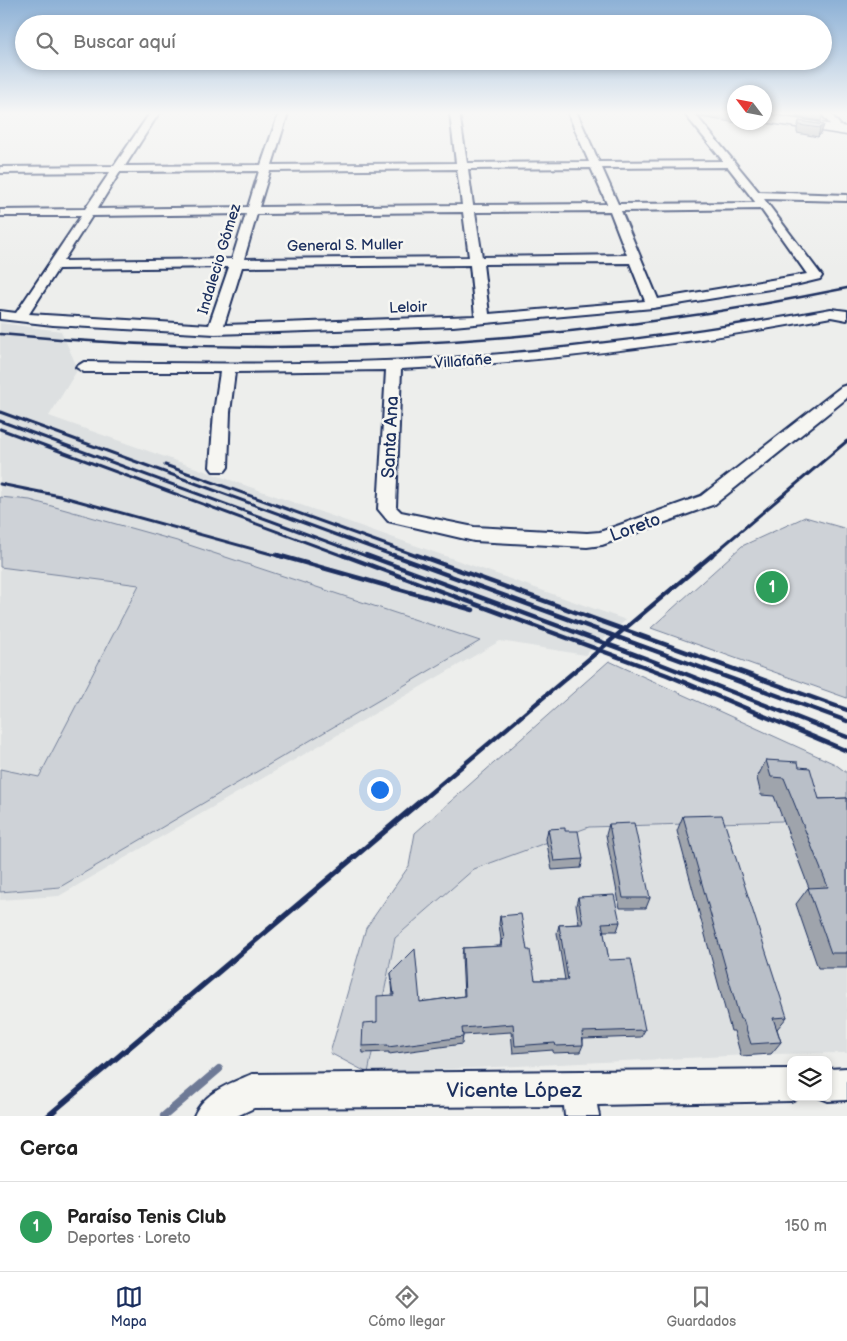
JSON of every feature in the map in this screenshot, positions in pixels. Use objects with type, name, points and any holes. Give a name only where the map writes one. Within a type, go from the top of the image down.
[{"type":"street","points":[[20,317],[120,165]]},
{"type":"street","points":[[0,170],[583,165]]},
{"type":"street","points":[[594,165],[614,206],[653,304]]},
{"type":"street","points":[[731,165],[764,206]]},
{"type":"street","points":[[462,166],[476,260],[482,320]]},
{"type":"street","name":"Indalecio Gómez","points":[[214,330],[238,263],[251,211],[265,167]]},
{"type":"street","points":[[756,195],[847,198]]},
{"type":"street","points":[[0,213],[764,206]]},
{"type":"street","name":"Leloir","points":[[0,315],[214,330],[482,320],[653,304],[802,280],[815,276],[764,206]]},
{"type":"street","name":"General S. Muller","points":[[55,265],[635,259]]},
{"type":"street","name":"Villafañe","points":[[84,367],[228,368],[394,365],[492,359],[604,348],[842,314]]},
{"type":"street","name":"Santa Ana","points":[[388,509],[394,365]]},
{"type":"street","points":[[219,467],[228,368]]},
{"type":"street","name":"Loreto","points":[[388,509],[394,516],[407,520],[474,534],[576,540],[602,538],[694,505],[717,494],[847,390]]},
{"type":"street","points":[[832,1085],[847,1084]]},
{"type":"street","name":"Vicente López","points":[[211,1116],[222,1106],[252,1091],[580,1103],[787,1085]]},
{"type":"shaded area","points":[[0,323],[61,331],[78,369],[49,416],[626,620],[585,655],[500,641],[59,896],[0,900]]},
{"type":"shaded area","points":[[0,497],[30,500],[177,541],[480,641],[60,887],[0,892],[0,769],[39,777],[139,585],[0,567]]},
{"type":"shaded area","points":[[805,517],[847,529],[847,698],[651,628],[742,546]]},
{"type":"shaded area","points":[[609,661],[835,764],[847,773],[847,819],[589,827],[474,869],[395,938],[368,1073],[330,1053],[366,928],[409,866],[415,833]]},
{"type":"shaded area","points":[[847,819],[847,1053],[771,1054],[368,1073],[395,938],[474,869],[589,827]]},
{"type":"building","points":[[766,760],[798,762],[799,767],[810,768],[819,799],[847,798],[847,953],[831,953],[808,888],[828,887],[784,778],[771,777]]},
{"type":"building","points":[[722,815],[787,1017],[773,1018],[781,1042],[751,1044],[743,1019],[740,1019],[683,816]]},
{"type":"building","points":[[634,823],[650,898],[623,898],[609,824]]},
{"type":"building","points":[[565,828],[565,831],[578,831],[583,859],[554,861],[548,829]]},
{"type":"building","points":[[614,895],[620,922],[602,923],[609,960],[631,959],[645,1030],[582,1032],[583,1045],[556,1046],[555,1043],[515,1046],[513,1024],[462,1028],[463,1037],[388,1047],[388,1045],[362,1046],[363,1023],[377,1022],[377,996],[394,995],[391,973],[415,949],[420,1002],[465,996],[463,948],[502,946],[501,940],[504,939],[500,916],[521,914],[527,950],[530,950],[535,980],[568,980],[559,925],[583,924],[578,897]]},
{"type":"waterway","points":[[164,1116],[219,1069]]},
{"type":"railway","points":[[0,334],[106,342],[213,346],[319,346],[425,342],[531,335],[637,323],[847,288]]},
{"type":"railway","points":[[0,412],[397,557]]},
{"type":"railway","points":[[0,421],[369,557]]},
{"type":"railway","points":[[0,429],[346,557]]},
{"type":"railway","points":[[710,557],[847,441]]},
{"type":"railway","points":[[165,465],[420,557]]},
{"type":"railway","points":[[0,484],[60,496],[282,557]]},
{"type":"railway","points":[[277,555],[473,610]]},
{"type":"railway","points":[[343,555],[600,650]]},
{"type":"railway","points":[[366,555],[607,644]]},
{"type":"railway","points":[[393,555],[616,636]]},
{"type":"railway","points":[[417,555],[624,630]]},
{"type":"railway","points":[[624,630],[712,555]]},
{"type":"railway","points":[[616,636],[624,630]]},
{"type":"railway","points":[[624,630],[847,710]]},
{"type":"railway","points":[[607,644],[616,636]]},
{"type":"railway","points":[[616,636],[847,721]]},
{"type":"railway","points":[[600,650],[607,644]]},
{"type":"railway","points":[[607,644],[847,737]]},
{"type":"railway","points":[[422,800],[600,650]]},
{"type":"railway","points":[[600,650],[667,675],[847,751]]},
{"type":"railway","points":[[48,1116],[423,799]]},
{"type":"place","name":"Paraíso Tenis Club","points":[[772,587]]}]
